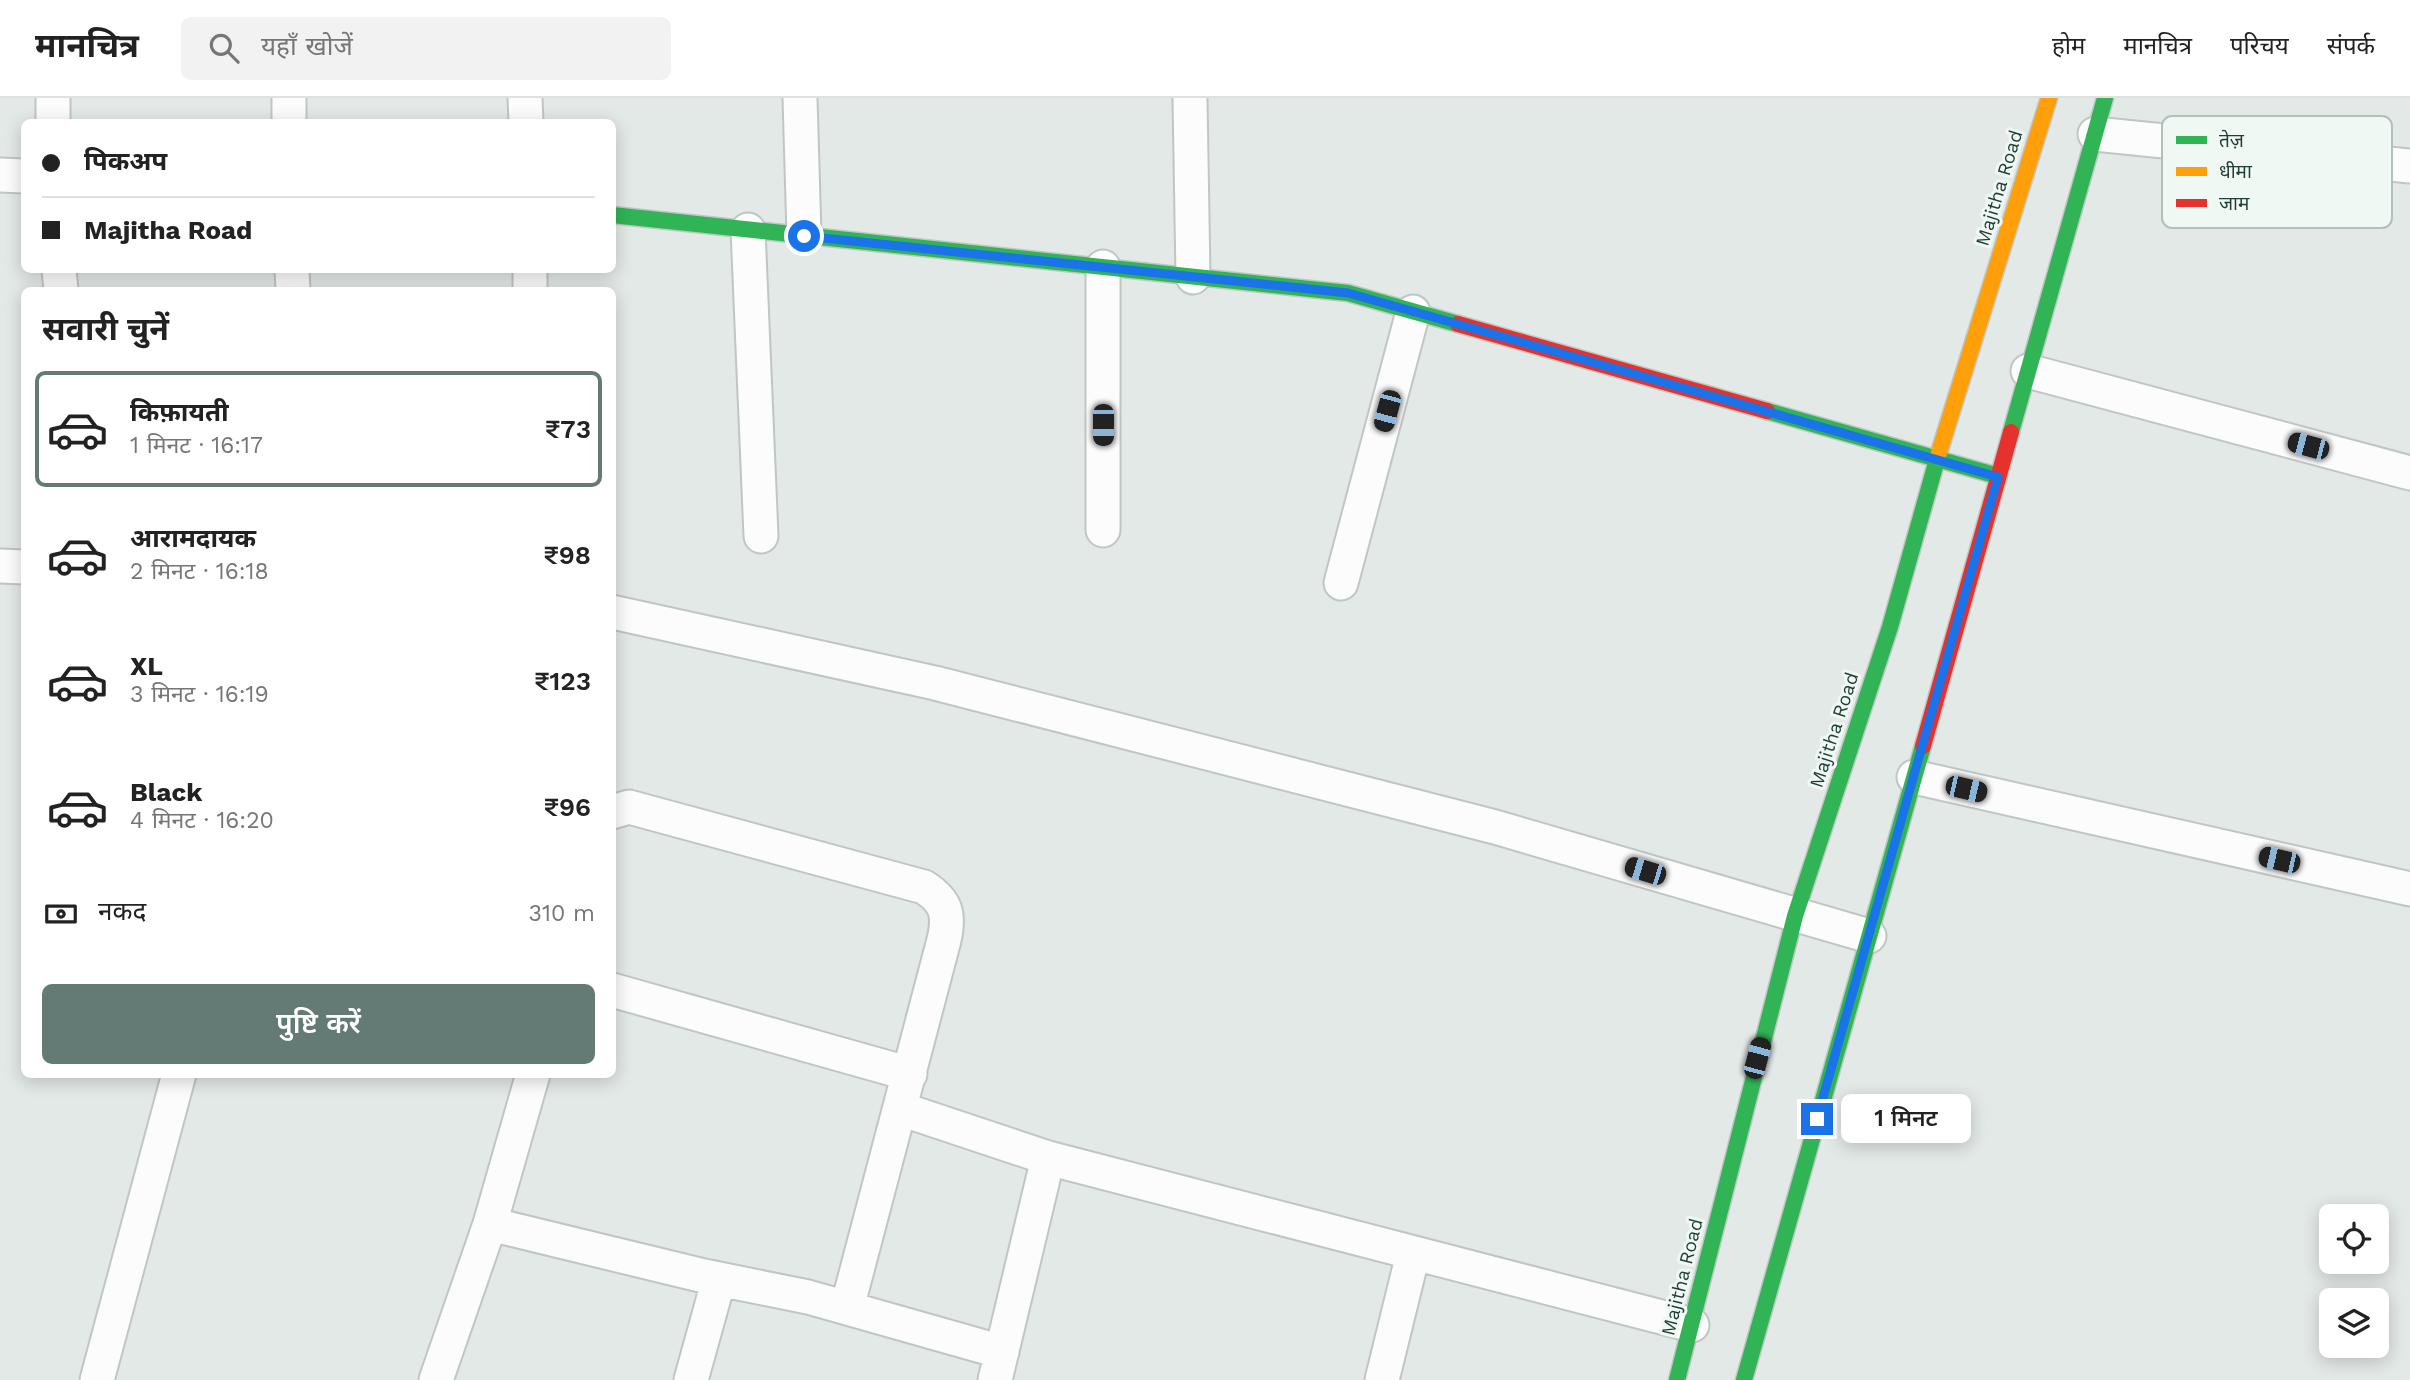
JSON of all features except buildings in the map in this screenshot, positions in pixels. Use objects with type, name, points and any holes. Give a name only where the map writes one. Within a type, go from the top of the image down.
[{"type":"main road","name":"Majitha Road","points":[[1677,1380],[1795,916],[1890,627],[1937,460],[2049,98]]},
{"type":"main road","points":[[1744,1380],[2105,98]]},
{"type":"main road","points":[[616,215],[1348,293],[1998,477]]},
{"type":"street","points":[[53,98],[53,119]]},
{"type":"street","points":[[289,98],[289,119]]},
{"type":"street","points":[[525,98],[526,119]]},
{"type":"street","points":[[800,98],[804,236]]},
{"type":"street","points":[[1190,98],[1194,277]]},
{"type":"street","points":[[2095,134],[2162,141]]},
{"type":"street","points":[[2392,164],[2410,166]]},
{"type":"street","points":[[0,175],[21,176]]},
{"type":"street","points":[[748,229],[761,536]]},
{"type":"street","points":[[1103,267],[1103,530]]},
{"type":"street","points":[[1341,583],[1413,312]]},
{"type":"street","points":[[2028,371],[2410,473]]},
{"type":"street","points":[[0,566],[21,567]]},
{"type":"street","points":[[616,613],[935,683],[1482,823],[1869,936]]},
{"type":"street","points":[[1914,777],[2410,889]]},
{"type":"street","points":[[616,811],[629,807],[924,887],[937,896],[948,916],[901,1109],[847,1308]]},
{"type":"street","points":[[616,991],[910,1074]]},
{"type":"street","points":[[97,1380],[179,1078]]},
{"type":"street","points":[[436,1380],[490,1224],[532,1078]]},
{"type":"street","points":[[901,1109],[1048,1158],[1692,1325]]},
{"type":"street","points":[[490,1224],[847,1308],[998,1366],[1048,1158]]},
{"type":"street","points":[[1382,1380],[1413,1254]]},
{"type":"street","points":[[691,1380],[719,1279]]},
{"type":"traffic: fast","points":[[2011,432],[2105,98]]},
{"type":"traffic: fast","points":[[616,215],[1348,293],[1458,324]]},
{"type":"traffic: fast","points":[[1767,411],[1998,476]]},
{"type":"traffic: fast","points":[[1677,1380],[1795,916],[1890,627],[1938,456]]},
{"type":"traffic: fast","points":[[1744,1380],[1923,746]]},
{"type":"traffic: slow","points":[[1938,456],[2049,98]]},
{"type":"traffic: jam","points":[[1458,324],[1767,411]]},
{"type":"traffic: jam","points":[[1923,746],[2011,432]]},
{"type":"route","points":[[804,236],[1348,293],[1998,477],[1817,1119]]}]
